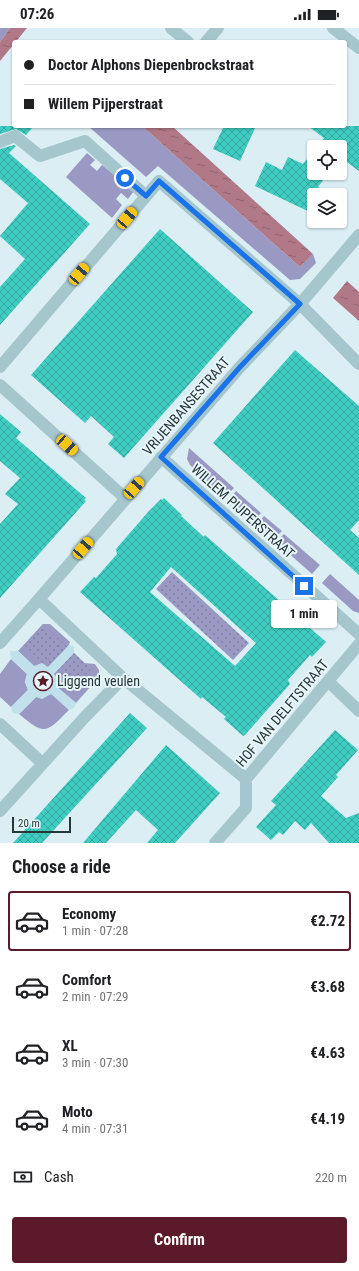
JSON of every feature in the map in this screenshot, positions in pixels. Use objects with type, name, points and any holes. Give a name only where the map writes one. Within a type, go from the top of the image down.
[{"type":"street","points":[[171,28],[186,40]]},
{"type":"street","points":[[208,40],[218,28]]},
{"type":"street","points":[[333,28],[346,40]]},
{"type":"street","points":[[0,142],[16,136],[40,156],[85,141],[146,196]]},
{"type":"street","points":[[0,367],[159,181],[300,304],[359,364]]},
{"type":"street","name":"VRIJENBANSESTRAAT","points":[[0,643],[240,367],[300,304],[359,235]]},
{"type":"street","points":[[0,385],[125,498]]},
{"type":"street","name":"WILLEM PIJPERSTRAAT","points":[[161,457],[359,634]]},
{"type":"street","points":[[39,599],[123,678],[246,779]]},
{"type":"street","name":"HOF VAN DELFTSTRAAT","points":[[215,843],[246,808],[246,779],[359,644]]},
{"type":"street","points":[[0,811],[42,763],[123,678]]},
{"type":"street","points":[[328,681],[359,710]]},
{"type":"street","points":[[0,724],[42,763]]},
{"type":"shaded area","points":[[0,28],[10,28],[0,42]]},
{"type":"shaded area","points":[[90,128],[144,128],[300,267],[313,254],[316,263],[300,279],[290,280],[158,166],[146,177]]},
{"type":"shaded area","points":[[87,153],[95,160],[90,165],[97,171],[102,165],[134,191],[128,199],[121,193],[116,199],[122,205],[112,218],[66,177]]},
{"type":"shaded area","points":[[189,448],[234,488],[225,498],[190,465],[187,459]]},
{"type":"shaded area","points":[[236,491],[261,513],[254,521],[229,500]]},
{"type":"shaded area","points":[[264,516],[282,531],[274,539],[257,524]]},
{"type":"shaded area","points":[[284,534],[320,565],[312,574],[276,542]]},
{"type":"shaded area","points":[[172,572],[249,643],[233,660],[156,589]]},
{"type":"shaded area","points":[[330,574],[359,600],[359,613],[353,611],[322,583]]},
{"type":"shaded area","points":[[43,624],[50,624],[70,642],[48,668],[34,666],[18,651]]},
{"type":"shaded area","points":[[43,624],[91,669],[71,690],[24,645]]},
{"type":"shaded area","points":[[69,645],[74,646],[74,653],[54,674],[60,680],[57,687],[76,703],[74,708],[69,710],[51,694],[42,699],[36,697],[19,714],[13,713],[11,707],[28,690],[25,682],[27,674],[11,659],[10,651],[18,651],[34,666],[42,663],[48,667]]},
{"type":"shaded area","points":[[74,653],[84,663],[95,664],[99,670],[99,677],[76,703],[57,687],[54,674]]},
{"type":"shaded area","points":[[11,659],[27,674],[25,682],[28,690],[11,707],[0,697],[0,674]]},
{"type":"shaded area","points":[[52,694],[69,710],[50,727],[45,729],[35,726],[19,714],[36,697]]},
{"type":"water","points":[[10,28],[27,28],[17,40],[12,40],[12,46],[0,61],[0,42]]},
{"type":"water","points":[[144,128],[174,128],[313,254],[300,267]]},
{"type":"water","points":[[347,281],[359,292],[359,321],[333,298]]},
{"type":"building","points":[[0,126],[12,126],[12,128],[32,128],[26,135],[16,129],[0,134]]},
{"type":"building","points":[[347,126],[359,126],[359,171],[347,162],[347,140],[322,140],[324,138],[311,128],[347,128]]},
{"type":"building","points":[[223,128],[255,128],[240,161],[213,149]]},
{"type":"building","points":[[14,145],[16,146],[9,153],[90,224],[0,325],[0,287],[25,259],[0,236],[28,203],[0,179],[0,149]]},
{"type":"building","points":[[288,157],[303,164],[307,159],[307,180],[323,180],[318,187],[320,188],[307,188],[307,211],[255,186],[266,162],[282,170]]},
{"type":"building","points":[[160,229],[253,312],[124,458],[108,444],[114,437],[91,416],[85,423],[31,375]]},
{"type":"building","points":[[295,350],[359,406],[359,520],[350,530],[359,538],[359,575],[213,443]]},
{"type":"building","points":[[0,414],[21,432],[16,438],[86,498],[84,500],[86,501],[0,598],[0,524],[18,504],[5,494],[20,478],[0,461]]},
{"type":"building","points":[[164,498],[204,537],[205,535],[326,642],[312,657],[310,655],[288,680],[290,684],[243,736],[224,719],[226,717],[202,697],[201,699],[80,592],[94,577],[96,578],[117,554],[116,549],[148,512],[161,499],[162,500]],"holes":[[[171,567],[256,643],[235,666],[150,592]]]},
{"type":"building","points":[[130,713],[147,728],[42,843],[13,843]]},
{"type":"building","points":[[335,730],[358,750],[336,775],[338,777],[321,796],[346,818],[359,813],[359,843],[329,843],[311,823],[305,830],[295,821],[283,835],[279,832],[271,840],[256,827],[276,805],[271,801]]},
{"type":"building","points":[[166,745],[220,793],[175,843],[147,843],[158,830],[136,810],[106,843],[83,843]]},
{"type":"place","name":"Liggend veulen","points":[[43,681]]},
{"type":"route","points":[[125,178],[146,196],[159,181],[300,304],[240,367],[161,457],[304,586]]}]
